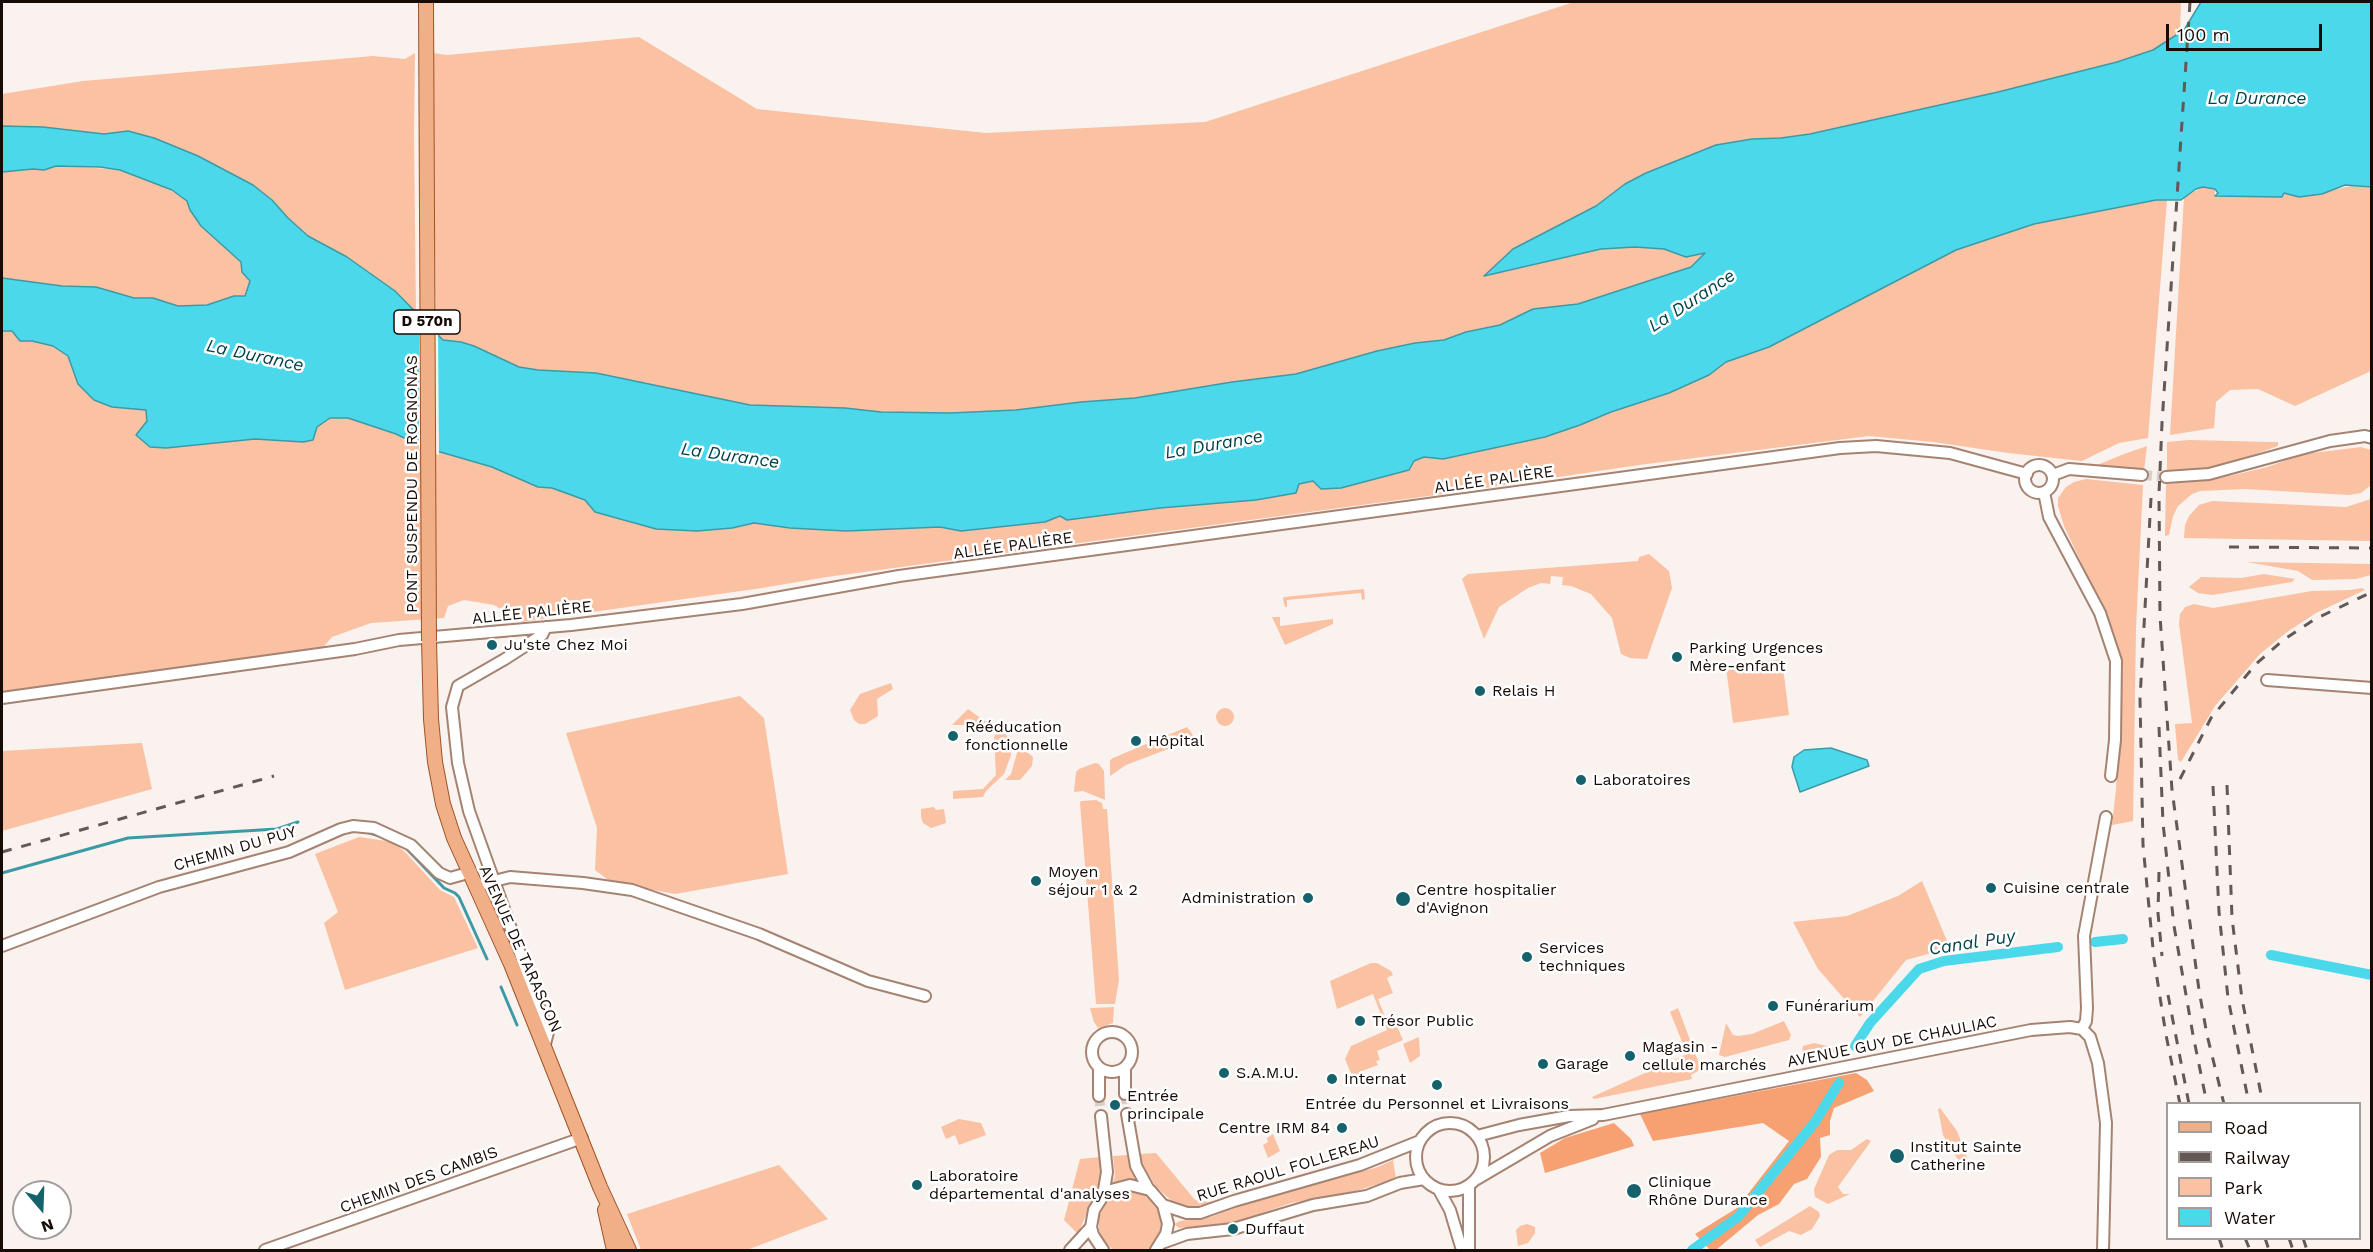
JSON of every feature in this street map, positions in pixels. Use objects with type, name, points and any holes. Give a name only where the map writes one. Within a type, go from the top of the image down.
[{"type":"main road","name":"PONT SUSPENDU DE ROGNONAS","points":[[426,2],[431,719]]},
{"type":"main road","name":"AVENUE DE TARASCON","points":[[431,719],[435,762],[443,804],[468,873],[511,964],[628,1251]]},
{"type":"main road","name":"AVENUE DE TARASCON","points":[[600,1187],[614,1251]]},
{"type":"street","points":[[2166,477],[2209,474],[2330,441],[2365,436],[2372,438]]},
{"type":"street","name":"ALLÉE PALIÈRE","points":[[2,698],[355,649],[399,640],[546,627],[742,604],[899,576],[1840,448],[1875,446],[1950,453],[2027,474]]},
{"type":"street","points":[[2042,465],[2053,475],[2052,485],[2044,492],[2035,492],[2028,487],[2027,474],[2031,468],[2042,465]]},
{"type":"street","points":[[2053,475],[2069,469],[2142,475]]},
{"type":"street","points":[[2044,492],[2049,517],[2100,613],[2116,662],[2115,741],[2111,776]]},
{"type":"street","points":[[544,1044],[548,1032],[493,880],[464,790],[452,707],[458,686],[542,635],[546,627]]},
{"type":"street","points":[[2267,680],[2372,688]]},
{"type":"street","points":[[2103,1251],[2106,1123],[2098,1063],[2090,1037],[2082,1029],[2086,1021],[2087,1008],[2084,936],[2106,817]]},
{"type":"street","name":"CHEMIN DU PUY","points":[[2,946],[159,887],[289,852],[353,826],[374,828],[411,845],[439,873],[450,878],[468,873]]},
{"type":"street","points":[[474,886],[510,877],[584,883],[632,890],[759,934],[868,981],[925,996]]},
{"type":"street","name":"AVENUE GUY DE CHAULIAC","points":[[1477,1136],[1559,1118],[1603,1115],[1855,1063],[2031,1030],[2070,1027],[2082,1029]]},
{"type":"street","points":[[1099,1096],[1099,1067],[1093,1057],[1093,1044],[1098,1038],[1110,1032],[1124,1035],[1129,1041],[1132,1055],[1125,1067],[1125,1094]]},
{"type":"street","points":[[1099,1067],[1112,1072],[1125,1067]]},
{"type":"street","points":[[1127,1114],[1136,1166],[1150,1190],[1163,1205],[1168,1224],[1159,1247]]},
{"type":"street","name":"AVENUE GUY DE CHAULIAC","points":[[1473,1183],[1551,1136],[1603,1115]]},
{"type":"street","points":[[1101,1116],[1107,1172],[1103,1196],[1094,1210],[1091,1227],[1096,1243],[1103,1251]]},
{"type":"street","points":[[1462,1251],[1450,1210],[1439,1190],[1419,1173],[1416,1157],[1420,1141],[1430,1129],[1446,1123],[1463,1125],[1477,1136],[1482,1144],[1484,1162],[1473,1183],[1469,1251]]},
{"type":"street","name":"CHEMIN DES CAMBIS","points":[[265,1251],[582,1138]]},
{"type":"street","name":"RUE RAOUL FOLLEREAU","points":[[1163,1205],[1187,1213],[1200,1213],[1242,1198],[1360,1165],[1420,1141]]},
{"type":"street","points":[[1159,1247],[1187,1234],[1233,1229],[1314,1205],[1367,1196],[1400,1184],[1424,1179]]},
{"type":"street","points":[[1439,1190],[1460,1190],[1473,1183]]},
{"type":"street","points":[[1103,1196],[1120,1186],[1140,1186],[1150,1190]]},
{"type":"street","points":[[1070,1251],[1091,1227]]},
{"type":"green space","points":[[1574,2],[2181,2],[2180,32],[2153,50],[2117,62],[1998,92],[1810,134],[1716,145],[1646,173],[1625,184],[1596,206],[1562,225],[1504,272],[1601,249],[1635,247],[1664,249],[1686,257],[1706,252],[1692,267],[1578,304],[1533,309],[1500,325],[1466,332],[1444,340],[1377,351],[1296,374],[1135,398],[1016,410],[950,413],[881,412],[845,408],[750,405],[596,373],[519,367],[474,346],[461,342],[443,341],[436,334],[433,53],[447,55],[639,37],[757,109],[986,133],[1205,122]]},
{"type":"green space","points":[[415,53],[416,314],[395,291],[347,257],[308,236],[262,191],[198,156],[154,138],[128,131],[104,134],[43,127],[2,126],[2,94],[83,81],[373,56],[405,59]]},
{"type":"green space","points":[[56,165],[120,170],[140,176],[180,195],[187,201],[201,226],[241,262],[242,272],[250,281],[245,296],[234,296],[207,305],[178,306],[153,298],[134,298],[96,287],[62,286],[2,278],[2,172],[44,170]]},
{"type":"green space","points":[[2351,186],[2371,188],[2371,371],[2295,406],[2258,389],[2230,390],[2216,402],[2214,428],[2170,435],[2184,197],[2203,187],[2215,189],[2215,196],[2282,197],[2284,193],[2306,196]]},
{"type":"green space","points":[[2156,200],[2167,200],[2148,438],[2119,443],[2082,461],[1869,436],[1639,465],[1458,492],[827,577],[522,622],[494,605],[464,600],[448,606],[444,618],[371,623],[332,637],[321,650],[2,694],[2,331],[12,331],[20,341],[53,346],[68,356],[78,384],[112,407],[146,410],[148,421],[166,448],[255,439],[303,442],[317,427],[330,418],[348,418],[396,434],[423,447],[492,467],[538,487],[552,488],[585,500],[595,512],[623,518],[635,524],[697,531],[732,528],[754,523],[790,528],[846,531],[940,527],[961,531],[1045,522],[1060,516],[1256,500],[1299,484],[1424,457],[1443,459],[1470,454],[1580,425],[1709,375],[1726,362],[1769,347],[1956,250],[2034,224]]},
{"type":"green space","points":[[2189,440],[2278,442],[2278,446],[2231,463],[2197,472],[2167,471],[2167,442]]},
{"type":"green space","points":[[2147,446],[2144,471],[2097,465],[2124,454]]},
{"type":"green space","points":[[2361,447],[2371,450],[2371,485],[2361,493],[2349,495],[2245,489],[2200,491],[2192,494],[2178,506],[2173,516],[2169,535],[2165,536],[2166,483],[2209,480],[2267,467],[2304,454]]},
{"type":"green space","points":[[2086,479],[2143,485],[2136,628],[2133,821],[2112,825],[2123,662],[2109,622],[2064,526],[2058,506],[2058,498],[2066,487]]},
{"type":"green space","points":[[2371,499],[2371,541],[2184,538],[2185,525],[2189,516],[2199,505],[2212,501],[2346,507]]},
{"type":"green space","points":[[1649,554],[1669,571],[1672,588],[1647,659],[1630,658],[1621,654],[1612,618],[1591,594],[1562,585],[1563,577],[1551,576],[1550,584],[1541,583],[1528,588],[1499,607],[1484,639],[1462,579],[1468,574],[1638,561],[1639,557]]},
{"type":"green space","points":[[2247,562],[2371,564],[2371,575],[2356,579],[2312,580],[2298,571]]},
{"type":"green space","points":[[2264,574],[2295,579],[2292,582],[2212,595],[2198,593],[2189,587],[2201,577],[2241,578]]},
{"type":"green space","points":[[2362,588],[2365,590],[2316,613],[2287,632],[2260,654],[2215,706],[2181,762],[2178,760],[2175,724],[2192,723],[2179,624],[2180,614],[2185,607],[2194,604],[2213,608],[2312,591]]},
{"type":"green space","points":[[1364,589],[1365,599],[1362,600],[1361,593],[1287,600],[1287,607],[1285,607],[1283,599],[1284,597]]},
{"type":"green space","points":[[1272,617],[1280,617],[1280,626],[1333,619],[1333,624],[1285,645]]},
{"type":"green space","points":[[1782,659],[1789,715],[1733,723],[1726,667]]},
{"type":"green space","points":[[891,683],[893,689],[877,699],[878,716],[865,724],[859,724],[854,720],[850,710],[860,694]]},
{"type":"green space","points":[[740,696],[764,718],[788,874],[675,894],[611,882],[595,870],[597,828],[566,733]]},
{"type":"green space","points":[[1225,708],[1233,713],[1234,717],[1229,725],[1225,726],[1217,721],[1216,717],[1221,709]]},
{"type":"green space","points":[[968,709],[986,722],[984,725],[952,725]]},
{"type":"green space","points":[[1187,727],[1193,735],[1189,741],[1126,765],[1110,776],[1110,760],[1113,758]]},
{"type":"green space","points":[[998,731],[1002,731],[1011,740],[1011,755],[1004,774],[986,791],[983,797],[953,799],[953,791],[983,789],[996,775],[994,737]]},
{"type":"green space","points":[[142,743],[152,789],[2,831],[2,751]]},
{"type":"green space","points":[[1019,746],[1033,757],[1032,766],[1020,780],[1005,780],[1011,774]]},
{"type":"green space","points":[[1095,763],[1099,764],[1104,771],[1105,800],[1083,791],[1074,792],[1076,772]]},
{"type":"green space","points":[[1096,800],[1102,803],[1103,809],[1107,809],[1119,980],[1115,1004],[1096,1004],[1080,803]]},
{"type":"green space","points":[[934,807],[936,810],[944,809],[946,823],[931,828],[923,823],[921,809]]},
{"type":"green space","points":[[359,837],[393,842],[440,890],[454,897],[478,948],[345,990],[324,923],[338,912],[315,854]]},
{"type":"green space","points":[[1922,881],[1950,948],[1906,960],[1860,1017],[1818,969],[1793,922],[1847,916],[1898,896]]},
{"type":"green space","points":[[1371,963],[1377,963],[1391,971],[1393,975],[1387,978],[1393,993],[1378,999],[1389,1027],[1396,1024],[1403,1040],[1377,1051],[1380,1060],[1376,1061],[1378,1065],[1359,1072],[1359,1078],[1355,1083],[1345,1059],[1351,1046],[1387,1030],[1373,994],[1337,1009],[1330,981]]},
{"type":"green space","points":[[1114,1007],[1113,1023],[1098,1028],[1090,1008]]},
{"type":"green space","points":[[1678,1008],[1701,1069],[1691,1075],[1692,1079],[1594,1099],[1592,1097],[1687,1054],[1670,1012]]},
{"type":"green space","points":[[1784,1021],[1791,1035],[1789,1040],[1725,1057],[1719,1055],[1726,1023],[1733,1035],[1738,1036],[1752,1034]]},
{"type":"green space","points":[[1419,1037],[1420,1056],[1410,1063],[1403,1044]]},
{"type":"green space","points":[[1814,1043],[1832,1047],[1839,1053],[1801,1060],[1803,1046]]},
{"type":"green space","points":[[1940,1108],[1957,1131],[1972,1170],[1966,1173],[1943,1135],[1938,1109]]},
{"type":"green space","points":[[959,1119],[981,1123],[986,1135],[959,1145],[955,1135],[946,1139],[941,1127]]},
{"type":"green space","points":[[1273,1134],[1280,1151],[1268,1158],[1263,1145]]},
{"type":"green space","points":[[1867,1139],[1871,1141],[1838,1187],[1843,1194],[1850,1194],[1828,1204],[1815,1197],[1814,1189],[1829,1155],[1837,1150],[1851,1150]]},
{"type":"green space","points":[[1156,1153],[1195,1200],[1208,1202],[1225,1199],[1192,1208],[1172,1201],[1156,1187],[1143,1166],[1140,1154]]},
{"type":"green space","points":[[1128,1155],[1137,1180],[1113,1182],[1115,1175],[1113,1156]]},
{"type":"green space","points":[[1100,1157],[1103,1174],[1078,1234],[1064,1220],[1080,1159]]},
{"type":"green space","points":[[1393,1160],[1396,1179],[1355,1191],[1291,1203],[1236,1222],[1179,1228],[1174,1224],[1180,1221],[1211,1217],[1287,1192],[1378,1167]]},
{"type":"green space","points":[[779,1165],[828,1219],[747,1250],[641,1250],[627,1214]]},
{"type":"green space","points":[[1126,1192],[1138,1192],[1149,1197],[1161,1211],[1162,1233],[1152,1248],[1148,1250],[1113,1250],[1102,1239],[1099,1218],[1102,1209],[1108,1201]]},
{"type":"green space","points":[[1810,1206],[1819,1212],[1820,1216],[1812,1229],[1801,1235],[1789,1231],[1760,1247],[1755,1240]]},
{"type":"green space","points":[[1527,1224],[1535,1227],[1535,1233],[1528,1243],[1518,1246],[1516,1230]]},
{"type":"shaded area","points":[[1856,1073],[1867,1080],[1874,1091],[1834,1108],[1830,1121],[1830,1135],[1820,1138],[1821,1157],[1807,1179],[1794,1184],[1779,1204],[1758,1215],[1716,1250],[1710,1250],[1695,1234],[1737,1208],[1789,1141],[1763,1123],[1653,1141],[1640,1114]]},
{"type":"shaded area","points":[[1614,1123],[1631,1139],[1634,1146],[1545,1173],[1540,1153],[1565,1138]]},
{"type":"water","name":"La Durance","points":[[2201,2],[2371,2],[2371,187],[2345,185],[2322,194],[2299,197],[2284,193],[2282,197],[2215,196],[2218,193],[2215,189],[2203,187],[2196,189],[2181,200],[2156,200],[2034,224],[1956,250],[1769,347],[1726,362],[1709,375],[1669,393],[1545,437],[1443,459],[1424,457],[1414,461],[1409,470],[1341,488],[1321,489],[1313,481],[1299,484],[1296,493],[1256,500],[1160,508],[1067,520],[1060,516],[1045,522],[961,531],[940,527],[846,531],[790,528],[754,523],[732,528],[697,531],[656,529],[595,512],[585,500],[552,488],[538,487],[492,467],[423,447],[396,434],[348,418],[330,418],[317,427],[313,440],[303,442],[255,439],[166,448],[150,447],[136,435],[147,421],[146,410],[112,407],[94,400],[78,384],[68,356],[53,346],[20,341],[12,331],[2,331],[2,278],[62,286],[96,287],[134,298],[153,298],[178,306],[207,305],[234,296],[245,296],[250,281],[242,272],[241,262],[201,226],[187,201],[172,190],[120,170],[100,167],[56,166],[44,170],[2,172],[2,126],[43,127],[104,134],[128,131],[154,138],[198,156],[253,185],[272,200],[308,236],[347,257],[395,291],[443,340],[474,346],[519,367],[596,373],[750,405],[950,413],[1016,410],[1135,398],[1296,374],[1377,351],[1444,340],[1466,332],[1500,325],[1533,309],[1578,304],[1691,267],[1705,253],[1686,257],[1664,249],[1635,247],[1601,249],[1484,276],[1513,249],[1596,206],[1625,184],[1646,173],[1716,145],[1810,134],[1998,92],[2117,62],[2153,50],[2184,30]]},
{"type":"water","points":[[1831,748],[1867,760],[1869,766],[1800,792],[1792,767],[1794,757],[1804,750]]},
{"type":"pier","points":[[419,312],[438,331],[439,455],[419,449]]},
{"type":"waterway","points":[[2,873],[128,838],[277,829],[298,822]]},
{"type":"waterway","points":[[366,832],[380,836]]},
{"type":"waterway","points":[[405,847],[444,888],[459,897],[487,959]]},
{"type":"waterway","name":"Canal Puy","points":[[2095,942],[2123,939]]},
{"type":"waterway","name":"Canal Puy","points":[[1855,1046],[1870,1023],[1919,969],[1944,961],[2058,947]]},
{"type":"waterway","name":"Canal Puy","points":[[2271,955],[2372,975]]},
{"type":"waterway","points":[[501,987],[517,1025]]},
{"type":"waterway","name":"Canal Puy","points":[[1692,1250],[1738,1217],[1815,1122],[1839,1083]]},
{"type":"tunnel","points":[[2142,475],[2166,477]]},
{"type":"tunnel","points":[[1125,1094],[1127,1114]]},
{"type":"tunnel","points":[[1099,1096],[1101,1116]]},
{"type":"railway","points":[[2190,2],[2162,423],[2159,494],[2160,616],[2172,790],[2199,990],[2207,1035],[2224,1102]]},
{"type":"railway","points":[[2151,498],[2140,699],[2143,845],[2154,959],[2180,1102]]},
{"type":"railway","points":[[2229,547],[2372,548]]},
{"type":"railway","points":[[2180,779],[2211,718],[2256,664],[2282,641],[2315,619],[2372,592]]},
{"type":"railway","points":[[2159,727],[2163,823],[2174,926],[2207,1102]]},
{"type":"railway","points":[[2,852],[274,776]]},
{"type":"railway","points":[[2227,785],[2232,918],[2242,999],[2263,1102]]},
{"type":"railway","points":[[2213,786],[2219,912],[2228,998],[2249,1102]]},
{"type":"railway","points":[[2159,872],[2158,913],[2162,956]]},
{"type":"railway","points":[[2168,995],[2189,1102]]},
{"type":"railway","points":[[2220,1240],[2223,1250]]},
{"type":"railway","points":[[2246,1240],[2250,1250]]},
{"type":"railway","points":[[2266,1240],[2269,1250]]},
{"type":"railway","points":[[2290,1240],[2293,1250]]},
{"type":"railway","points":[[2304,1240],[2307,1250]]},
{"type":"place","name":"Ju'ste Chez Moi","points":[[492,645]]},
{"type":"place","name":"Parking Urgences Mère-enfant","points":[[1677,657]]},
{"type":"place","name":"Relais H","points":[[1480,691]]},
{"type":"place","name":"Rééducation fonctionnelle","points":[[953,736]]},
{"type":"place","name":"Hôpital","points":[[1136,741]]},
{"type":"place","name":"Laboratoires","points":[[1581,780]]},
{"type":"place","name":"Moyen séjour 1 & 2","points":[[1036,881]]},
{"type":"place","name":"Cuisine centrale","points":[[1991,888]]},
{"type":"place","name":"Administration","points":[[1308,898]]},
{"type":"place","name":"Centre hospitalier d'Avignon","points":[[1403,899]]},
{"type":"place","name":"Services techniques","points":[[1527,957]]},
{"type":"place","name":"Funérarium","points":[[1773,1006]]},
{"type":"place","name":"Trésor Public","points":[[1360,1021]]},
{"type":"place","name":"Magasin - cellule marchés","points":[[1630,1056]]},
{"type":"place","name":"Garage","points":[[1543,1064]]},
{"type":"place","name":"S.A.M.U.","points":[[1224,1073]]},
{"type":"place","name":"Internat","points":[[1332,1079]]},
{"type":"place","name":"Entrée du Personnel et Livraisons","points":[[1437,1085]]},
{"type":"place","name":"Entrée principale","points":[[1115,1105]]},
{"type":"place","name":"Centre IRM 84","points":[[1342,1128]]},
{"type":"place","name":"Institut Sainte Catherine","points":[[1897,1156]]},
{"type":"place","name":"Laboratoire départemental d'analyses","points":[[917,1185]]},
{"type":"place","name":"Clinique Rhône Durance","points":[[1634,1191]]},
{"type":"place","name":"Duffaut","points":[[1233,1229]]}]
